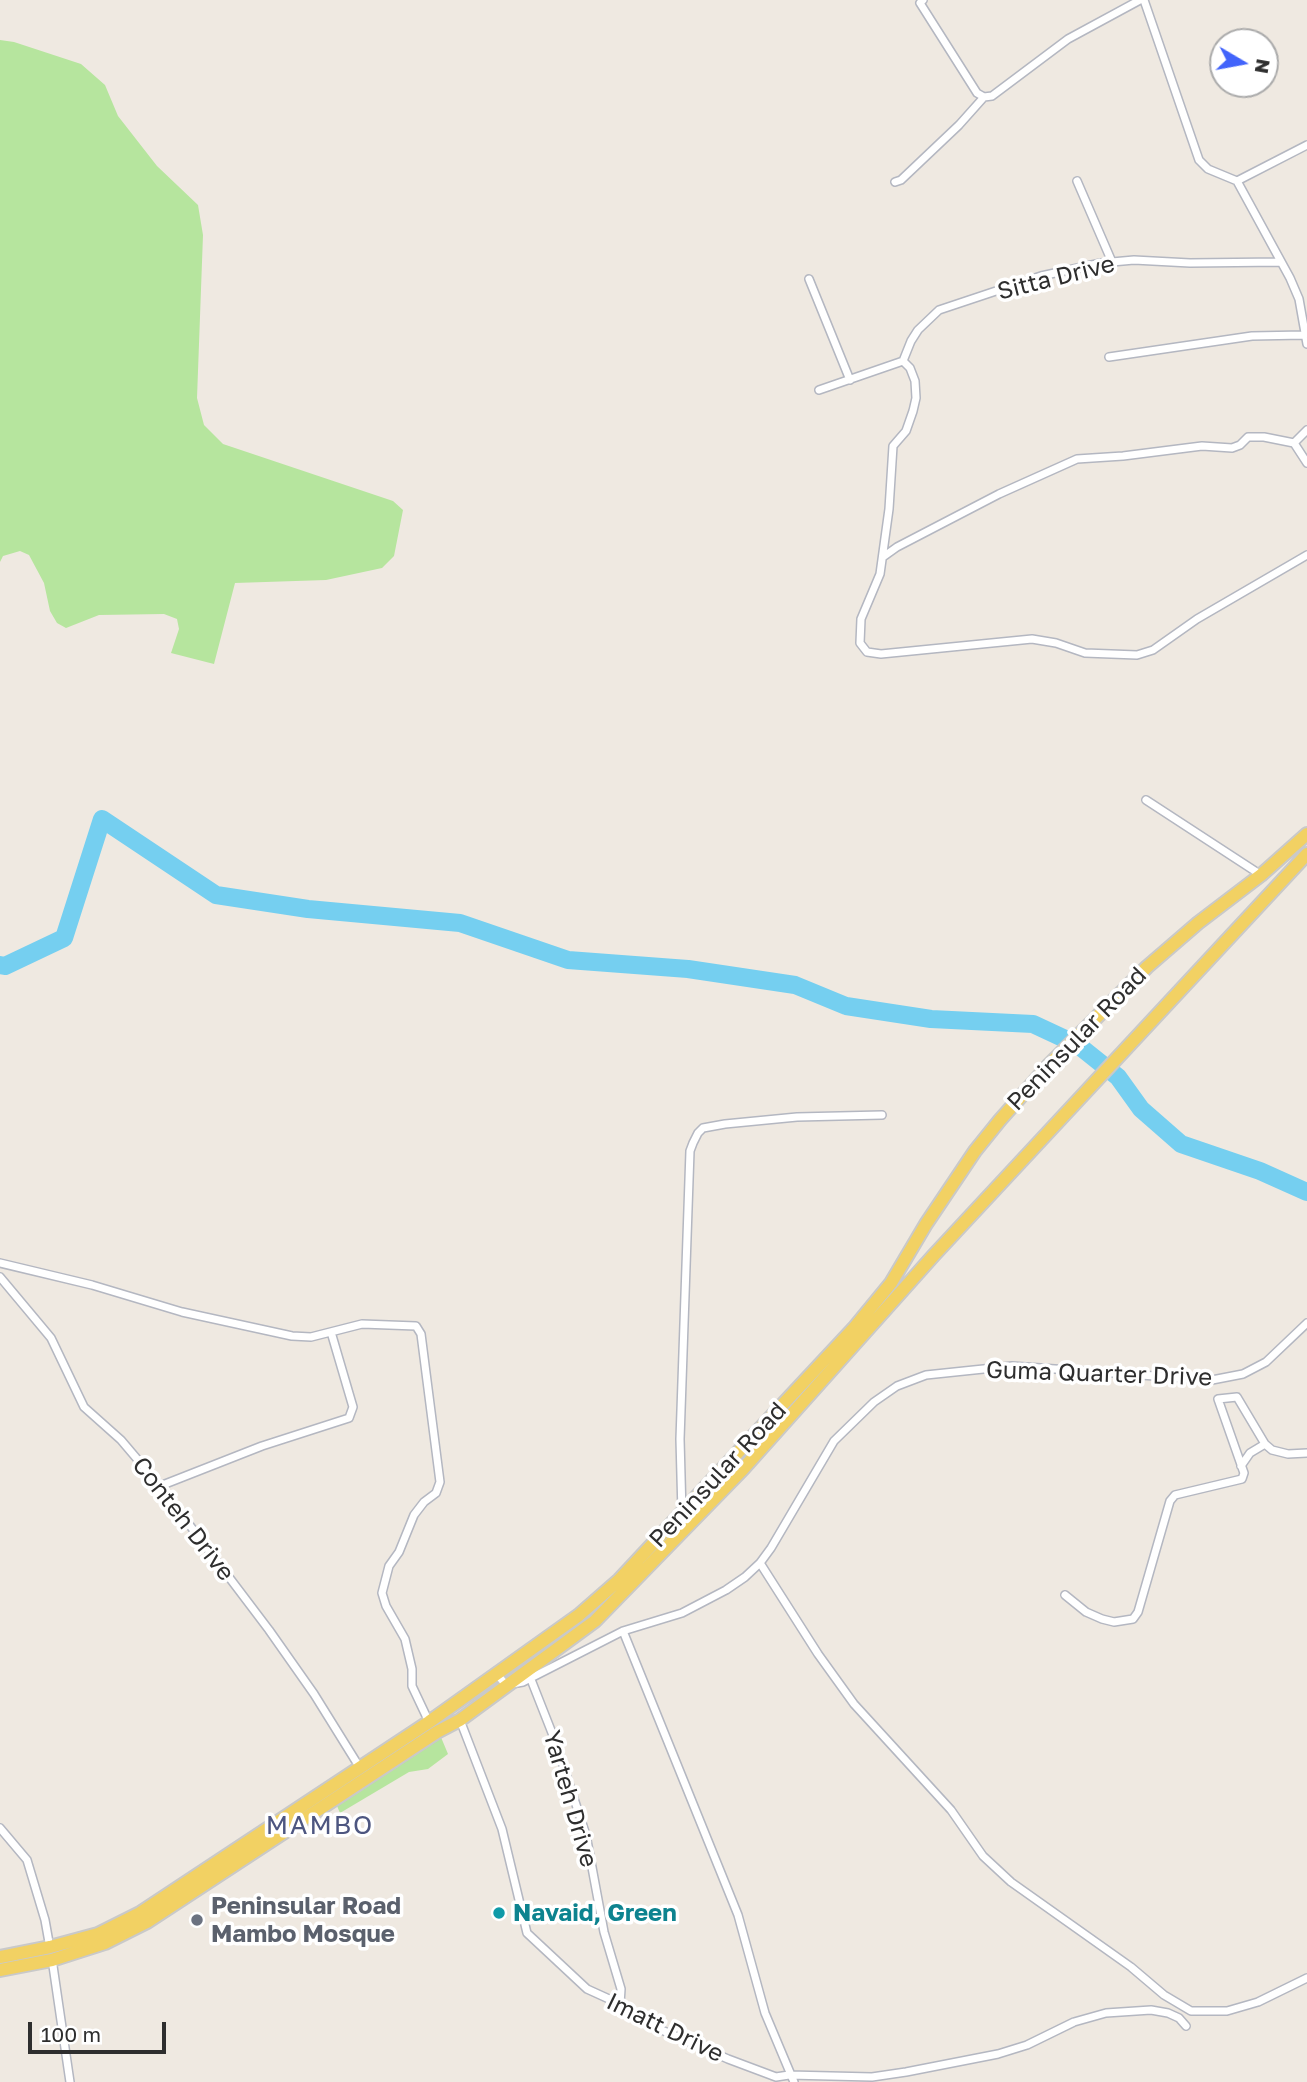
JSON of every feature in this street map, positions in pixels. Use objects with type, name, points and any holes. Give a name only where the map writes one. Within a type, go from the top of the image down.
[{"type":"main road","name":"Peninsular Road","points":[[237,1857],[579,1615],[619,1580],[846,1337],[891,1283],[933,1214],[999,1119],[1147,967],[1198,923],[1261,875],[1307,834]]},
{"type":"main road","name":"Peninsular Road","points":[[0,1970],[51,1954],[98,1934],[237,1857],[460,1720],[595,1621],[743,1469],[934,1255],[1307,854]]},
{"type":"main road","name":"Peninsular Road","points":[[0,1957],[51,1954]]},
{"type":"street","points":[[922,1],[977,93],[984,97],[992,96],[1068,40],[1142,0],[1199,160],[1208,169],[1237,181],[1299,299],[1307,344]]},
{"type":"street","points":[[895,181],[901,180],[959,125],[984,97]]},
{"type":"street","points":[[1237,181],[1307,145]]},
{"type":"street","points":[[1077,181],[1112,262]]},
{"type":"street","name":"Sitta Drive","points":[[903,362],[918,330],[939,310],[1041,276],[1134,260],[1190,263],[1281,262]]},
{"type":"street","points":[[809,279],[850,380]]},
{"type":"street","points":[[1109,357],[1252,336],[1304,335]]},
{"type":"street","points":[[819,390],[903,362],[910,368],[915,381],[916,398],[906,431],[893,446],[880,574],[861,619],[860,643],[867,652],[881,654],[1032,639],[1056,643],[1086,653],[1137,655],[1153,650],[1186,626],[1307,555]]},
{"type":"street","points":[[1294,443],[1307,430]]},
{"type":"street","points":[[883,557],[897,547],[999,495],[1077,459],[1202,446],[1232,448],[1248,437],[1264,437],[1294,443],[1307,463]]},
{"type":"street","points":[[1146,800],[1261,875]]},
{"type":"street","points":[[682,1513],[680,1439],[690,1151],[698,1133],[704,1128],[725,1124],[797,1117],[882,1115]]},
{"type":"street","points":[[0,1263],[266,1332],[311,1337],[362,1324],[416,1326],[421,1334],[441,1472],[440,1482],[436,1493],[424,1502],[414,1515],[399,1552],[389,1566],[382,1593],[386,1606],[405,1639],[412,1669],[412,1686],[429,1722]]},
{"type":"street","name":"Conteh Drive","points":[[0,1277],[51,1338],[84,1407],[121,1440],[160,1486],[270,1630],[360,1768]]},
{"type":"street","name":"Guma Quarter Drive","points":[[506,1685],[513,1685],[623,1631],[682,1613],[726,1590],[760,1563],[802,1498],[834,1441],[874,1402],[897,1386],[926,1375],[1012,1367],[1219,1379],[1243,1374],[1266,1363],[1307,1323]]},
{"type":"street","points":[[160,1486],[262,1446],[349,1418],[353,1407],[331,1332]]},
{"type":"street","points":[[1065,1595],[1086,1612],[1102,1619],[1114,1622],[1133,1619],[1138,1612],[1170,1501],[1175,1495],[1242,1479],[1244,1473],[1218,1399],[1237,1396],[1265,1444],[1272,1450],[1288,1454],[1307,1453]]},
{"type":"street","points":[[1241,1466],[1250,1453],[1265,1444]]},
{"type":"street","points":[[760,1563],[818,1654],[854,1704],[951,1810],[984,1857],[1011,1882],[1131,1967],[1164,1995],[1191,2011],[1227,2011],[1258,2002],[1307,1978]]},
{"type":"street","points":[[623,1631],[738,1915],[765,2013],[791,2078]]},
{"type":"street","points":[[496,1674],[506,1685]]},
{"type":"street","name":"Yarteh Drive","points":[[530,1677],[555,1738],[586,1835],[604,1932],[621,1989],[620,2004]]},
{"type":"street","name":"Imatt Drive","points":[[460,1720],[502,1829],[527,1933],[587,1989],[620,2004],[641,2021],[728,2059],[776,2077],[872,2077],[955,2063],[1027,2045],[1074,2022],[1105,2013],[1151,2010],[1179,2018],[1186,2026]]},
{"type":"street","points":[[0,1828],[27,1860],[45,1920],[70,2082]]},
{"type":"green space","points":[[0,40],[81,64],[105,85],[118,116],[157,166],[198,205],[203,235],[197,398],[204,425],[223,444],[393,501],[403,510],[394,556],[382,568],[326,580],[235,583],[214,664],[171,653],[179,629],[177,619],[164,614],[99,615],[66,628],[57,623],[50,611],[44,583],[29,555],[20,551],[3,556],[0,562]]},
{"type":"green space","points":[[438,1730],[448,1754],[428,1769],[409,1772],[340,1813],[334,1799]]},
{"type":"waterway","points":[[0,965],[5,966],[64,938],[102,819],[216,895],[308,909],[460,923],[568,960],[688,969],[795,985],[846,1006],[931,1019],[1033,1024],[1078,1045],[1118,1077],[1141,1109],[1181,1144],[1260,1171],[1307,1192]]},
{"type":"place","name":"Navaid, Green","points":[[499,1913]]},
{"type":"place","name":"Peninsular Road Mambo Mosque","points":[[197,1920]]},
{"type":"district","name":"MAMBO","points":[[320,1826]]}]
